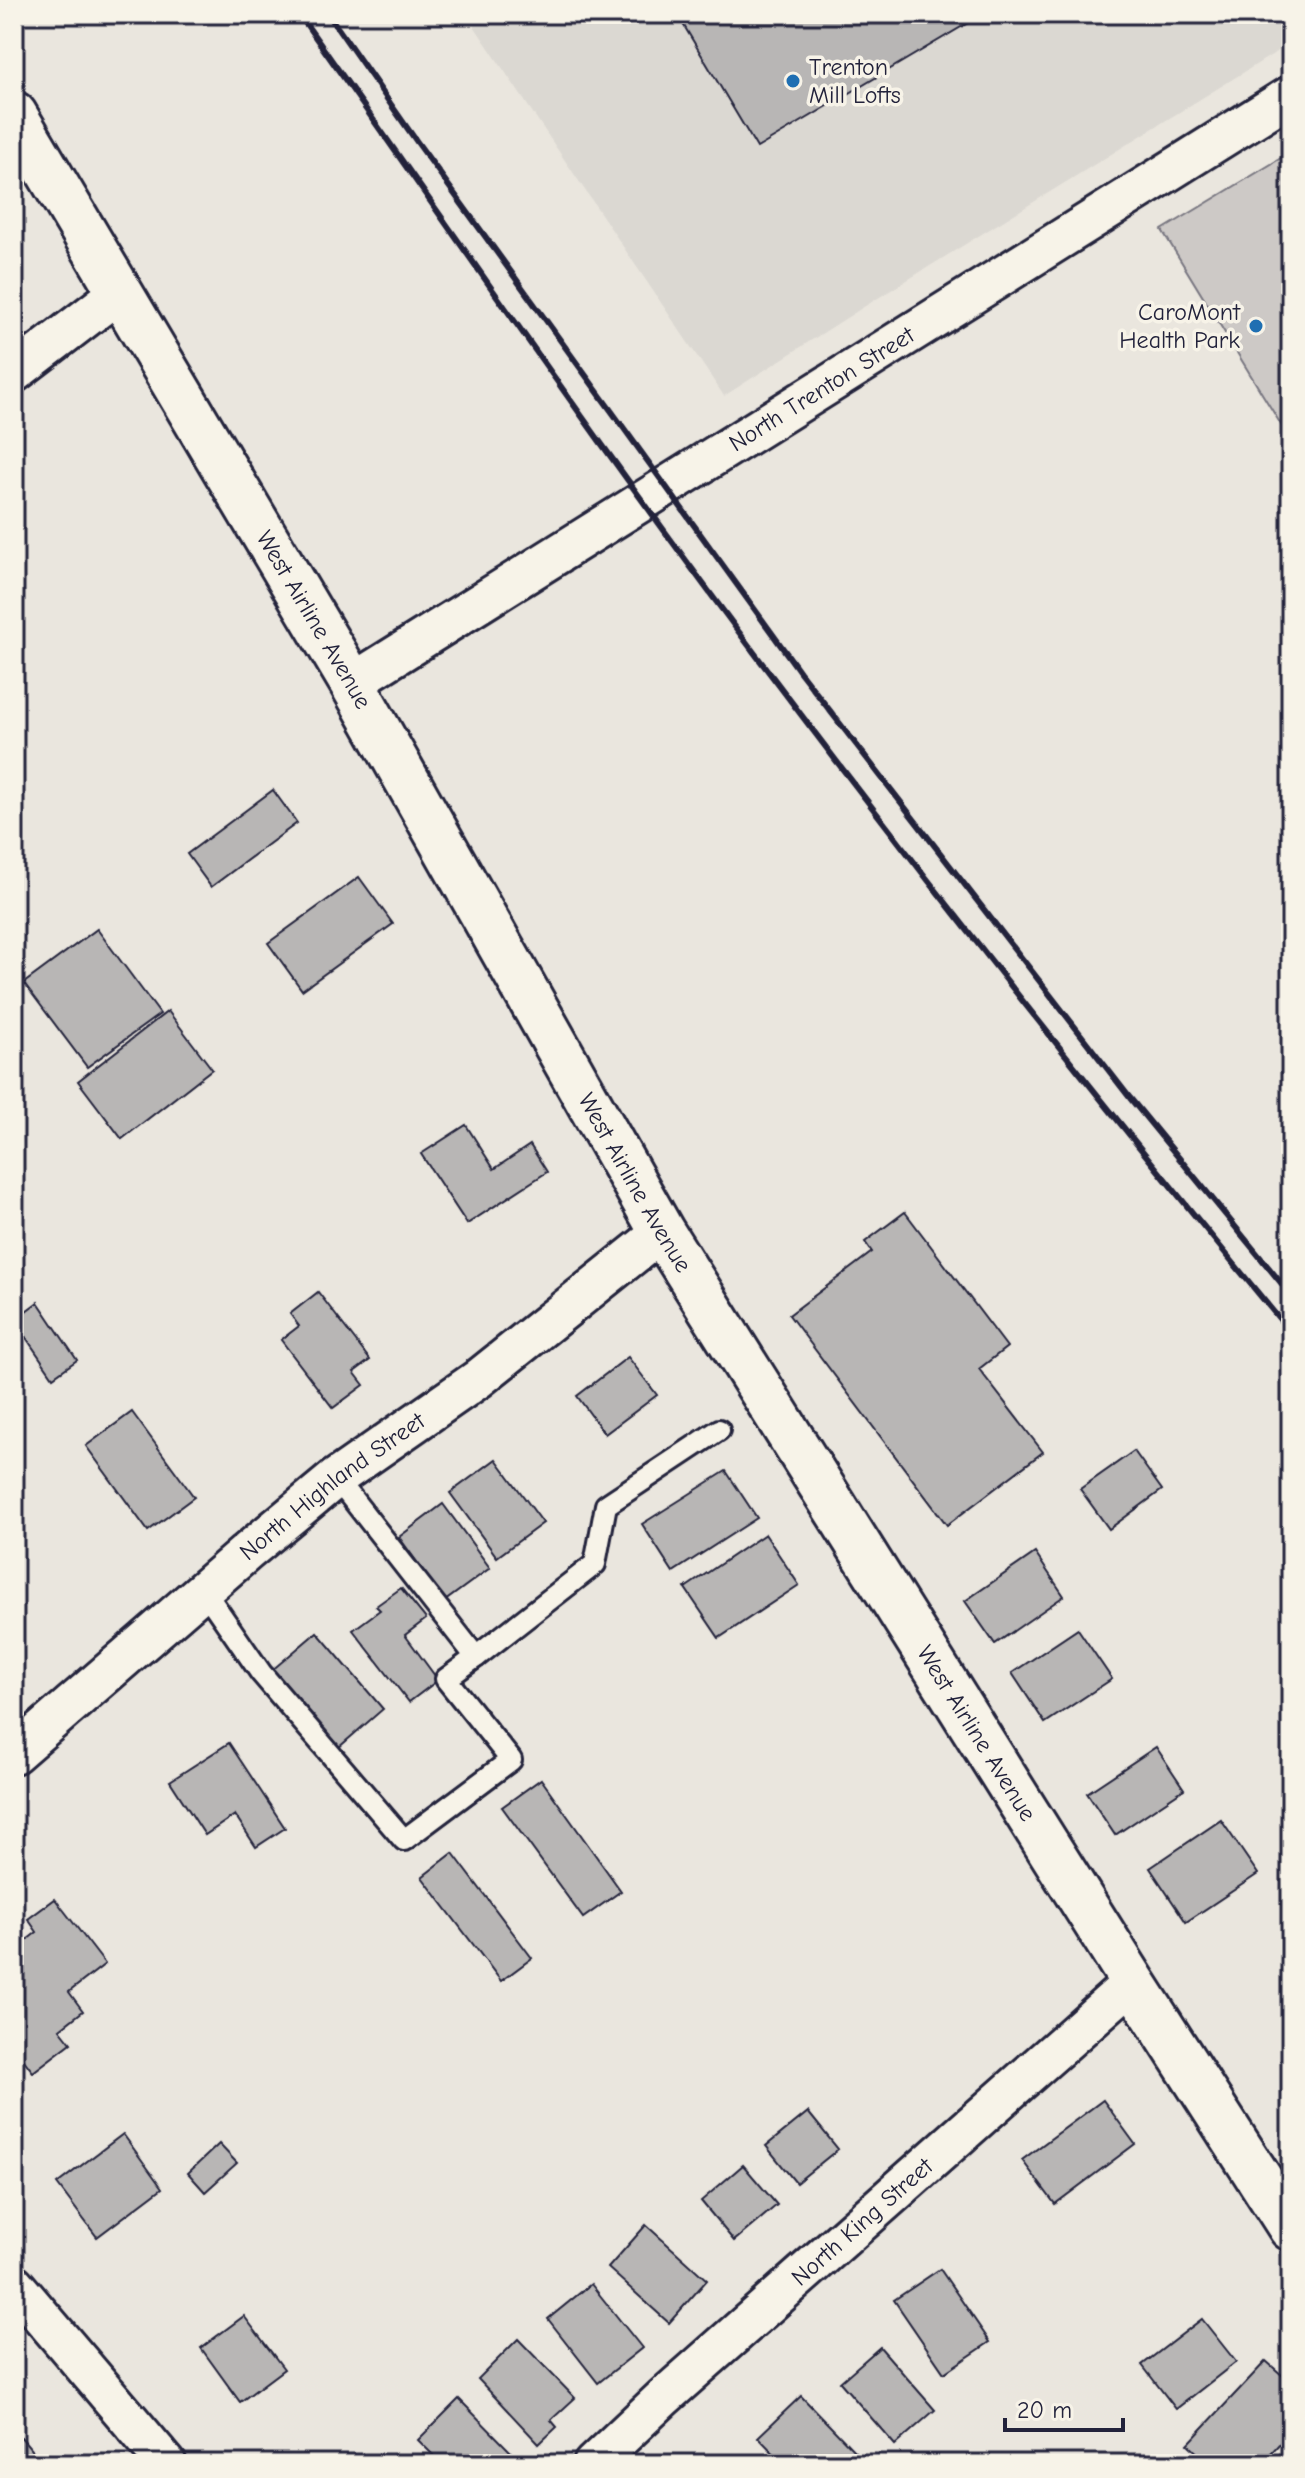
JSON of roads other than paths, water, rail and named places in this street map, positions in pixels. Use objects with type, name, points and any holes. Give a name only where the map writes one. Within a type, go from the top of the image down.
[{"type":"main road","name":"West Airline Avenue","points":[[14,114],[352,683],[662,1232],[1291,2228]]},
{"type":"street","name":"North Trenton Street","points":[[352,683],[1291,95]]},
{"type":"street","points":[[14,373],[121,291]]},
{"type":"street","name":"North Highland Street","points":[[14,1754],[336,1478],[478,1379],[662,1232]]},
{"type":"street","name":"North King Street","points":[[593,2464],[664,2397],[1133,1982]]},
{"type":"street","points":[[14,2284],[167,2464]]},
{"type":"lane","points":[[203,1589],[261,1673],[404,1840],[511,1760],[446,1679],[595,1564],[606,1505],[719,1430]]},
{"type":"lane","points":[[336,1478],[476,1657]]},
{"type":"railway","points":[[299,14],[586,421],[762,663],[1023,1001],[1291,1333]]},
{"type":"railway","points":[[328,14],[800,672],[1130,1098],[1291,1295]]},
{"type":"place","name":"Trenton Mill Lofts","points":[[793,81]]},
{"type":"place","name":"CaroMont Health Park","points":[[1256,326]]}]
